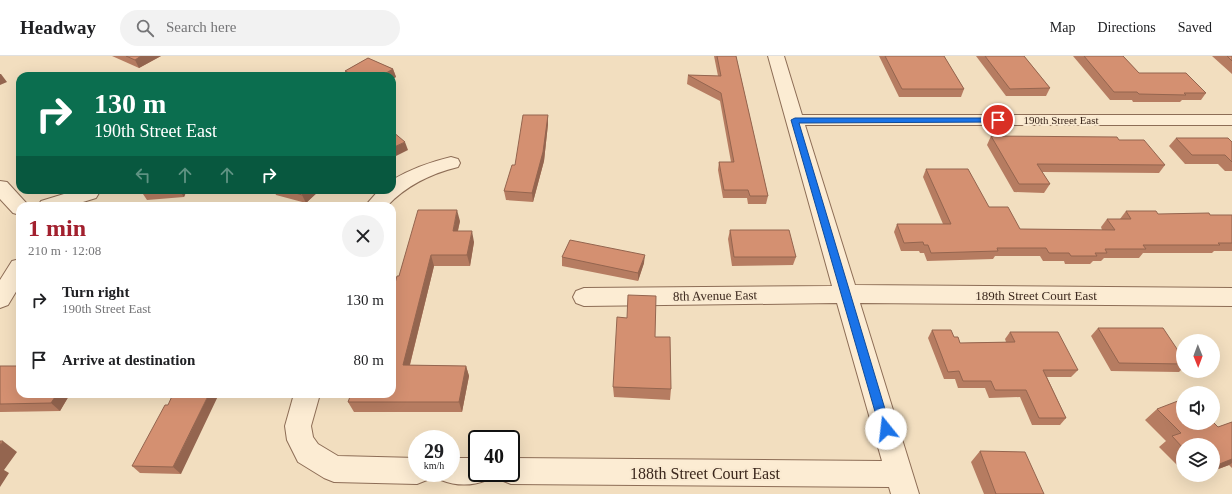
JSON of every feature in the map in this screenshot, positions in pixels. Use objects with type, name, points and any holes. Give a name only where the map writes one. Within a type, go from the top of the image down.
[{"type":"street","points":[[776,56],[902,484]]},
{"type":"street","name":"190th Street East","points":[[795,120],[1232,120]]},
{"type":"street","points":[[396,186],[400,183],[436,166],[451,163]]},
{"type":"street","points":[[0,187],[16,204]]},
{"type":"street","points":[[61,202],[86,194]]},
{"type":"street","points":[[379,202],[388,194]]},
{"type":"street","points":[[0,299],[16,273]]},
{"type":"street","name":"8th Avenue East","points":[[584,297],[846,294]]},
{"type":"street","name":"189th Street Court East","points":[[846,294],[1230,299]]},
{"type":"street","points":[[306,398],[298,426],[300,440],[308,453],[334,469],[408,471]]},
{"type":"street","name":"188th Street Court East","points":[[520,471],[902,484]]},
{"type":"building","points":[[126,56],[141,56],[135,60]]},
{"type":"building","points":[[717,56],[736,56],[768,196],[750,196],[748,190],[724,190],[719,162],[734,162],[721,93],[688,75],[721,76]]},
{"type":"building","points":[[885,56],[944,56],[964,89],[902,89]]},
{"type":"building","points":[[985,56],[1024,56],[1050,88],[1010,89]]},
{"type":"building","points":[[1084,56],[1123,56],[1139,73],[1186,73],[1206,93],[1184,93],[1186,95],[1114,92]]},
{"type":"building","points":[[1227,56],[1232,56],[1232,61]]},
{"type":"building","points":[[368,58],[393,69],[388,72],[345,71]]},
{"type":"building","points":[[523,115],[548,115],[543,152],[532,193],[504,191],[512,165],[515,165]]},
{"type":"building","points":[[396,134],[405,142],[396,146]]},
{"type":"building","points":[[991,136],[1117,137],[1119,140],[1144,140],[1165,165],[1037,164],[1050,184],[1019,184]]},
{"type":"building","points":[[1176,138],[1228,138],[1232,142],[1232,162],[1225,155],[1192,155]]},
{"type":"building","points":[[926,169],[968,169],[989,207],[1008,207],[1020,229],[1115,230],[1107,219],[1131,219],[1126,211],[1156,211],[1158,214],[1209,213],[1210,215],[1232,215],[1232,243],[1218,243],[1220,245],[1143,245],[1146,249],[1105,249],[1107,253],[1095,253],[1097,256],[1071,256],[1069,253],[1049,253],[1046,248],[997,248],[998,251],[931,253],[928,245],[924,245],[923,242],[904,243],[897,224],[951,224]]},
{"type":"building","points":[[418,210],[457,210],[453,231],[472,231],[467,255],[431,255],[403,365],[466,366],[459,402],[348,402],[350,398],[396,398],[396,280],[397,276],[399,276]]},
{"type":"building","points":[[730,230],[789,230],[796,257],[734,257]]},
{"type":"building","points":[[570,240],[645,255],[638,273],[562,257]]},
{"type":"building","points":[[628,295],[656,296],[655,337],[670,337],[671,389],[613,387],[617,317],[627,318]]},
{"type":"building","points":[[1098,328],[1163,328],[1176,348],[1176,364],[1119,363]]},
{"type":"building","points":[[932,330],[951,330],[954,337],[958,337],[960,343],[1015,342],[1010,332],[1058,332],[1078,370],[1043,370],[1066,418],[1039,418],[1026,390],[995,390],[991,381],[963,381],[959,371],[948,372]]},
{"type":"building","points":[[0,366],[16,366],[16,398],[54,398],[51,403],[0,404]]},
{"type":"building","points":[[171,398],[207,398],[173,467],[132,466],[165,405],[168,405]]},
{"type":"building","points":[[1176,402],[1176,428],[1157,409]]},
{"type":"building","points":[[1232,422],[1232,459],[1220,464],[1220,438],[1176,438],[1176,440],[1172,436],[1181,433],[1178,430],[1220,430],[1220,426]]},
{"type":"building","points":[[980,451],[1025,452],[1044,494],[996,494]]},
{"type":"route","points":[[886,429],[795,120],[998,120]]}]
